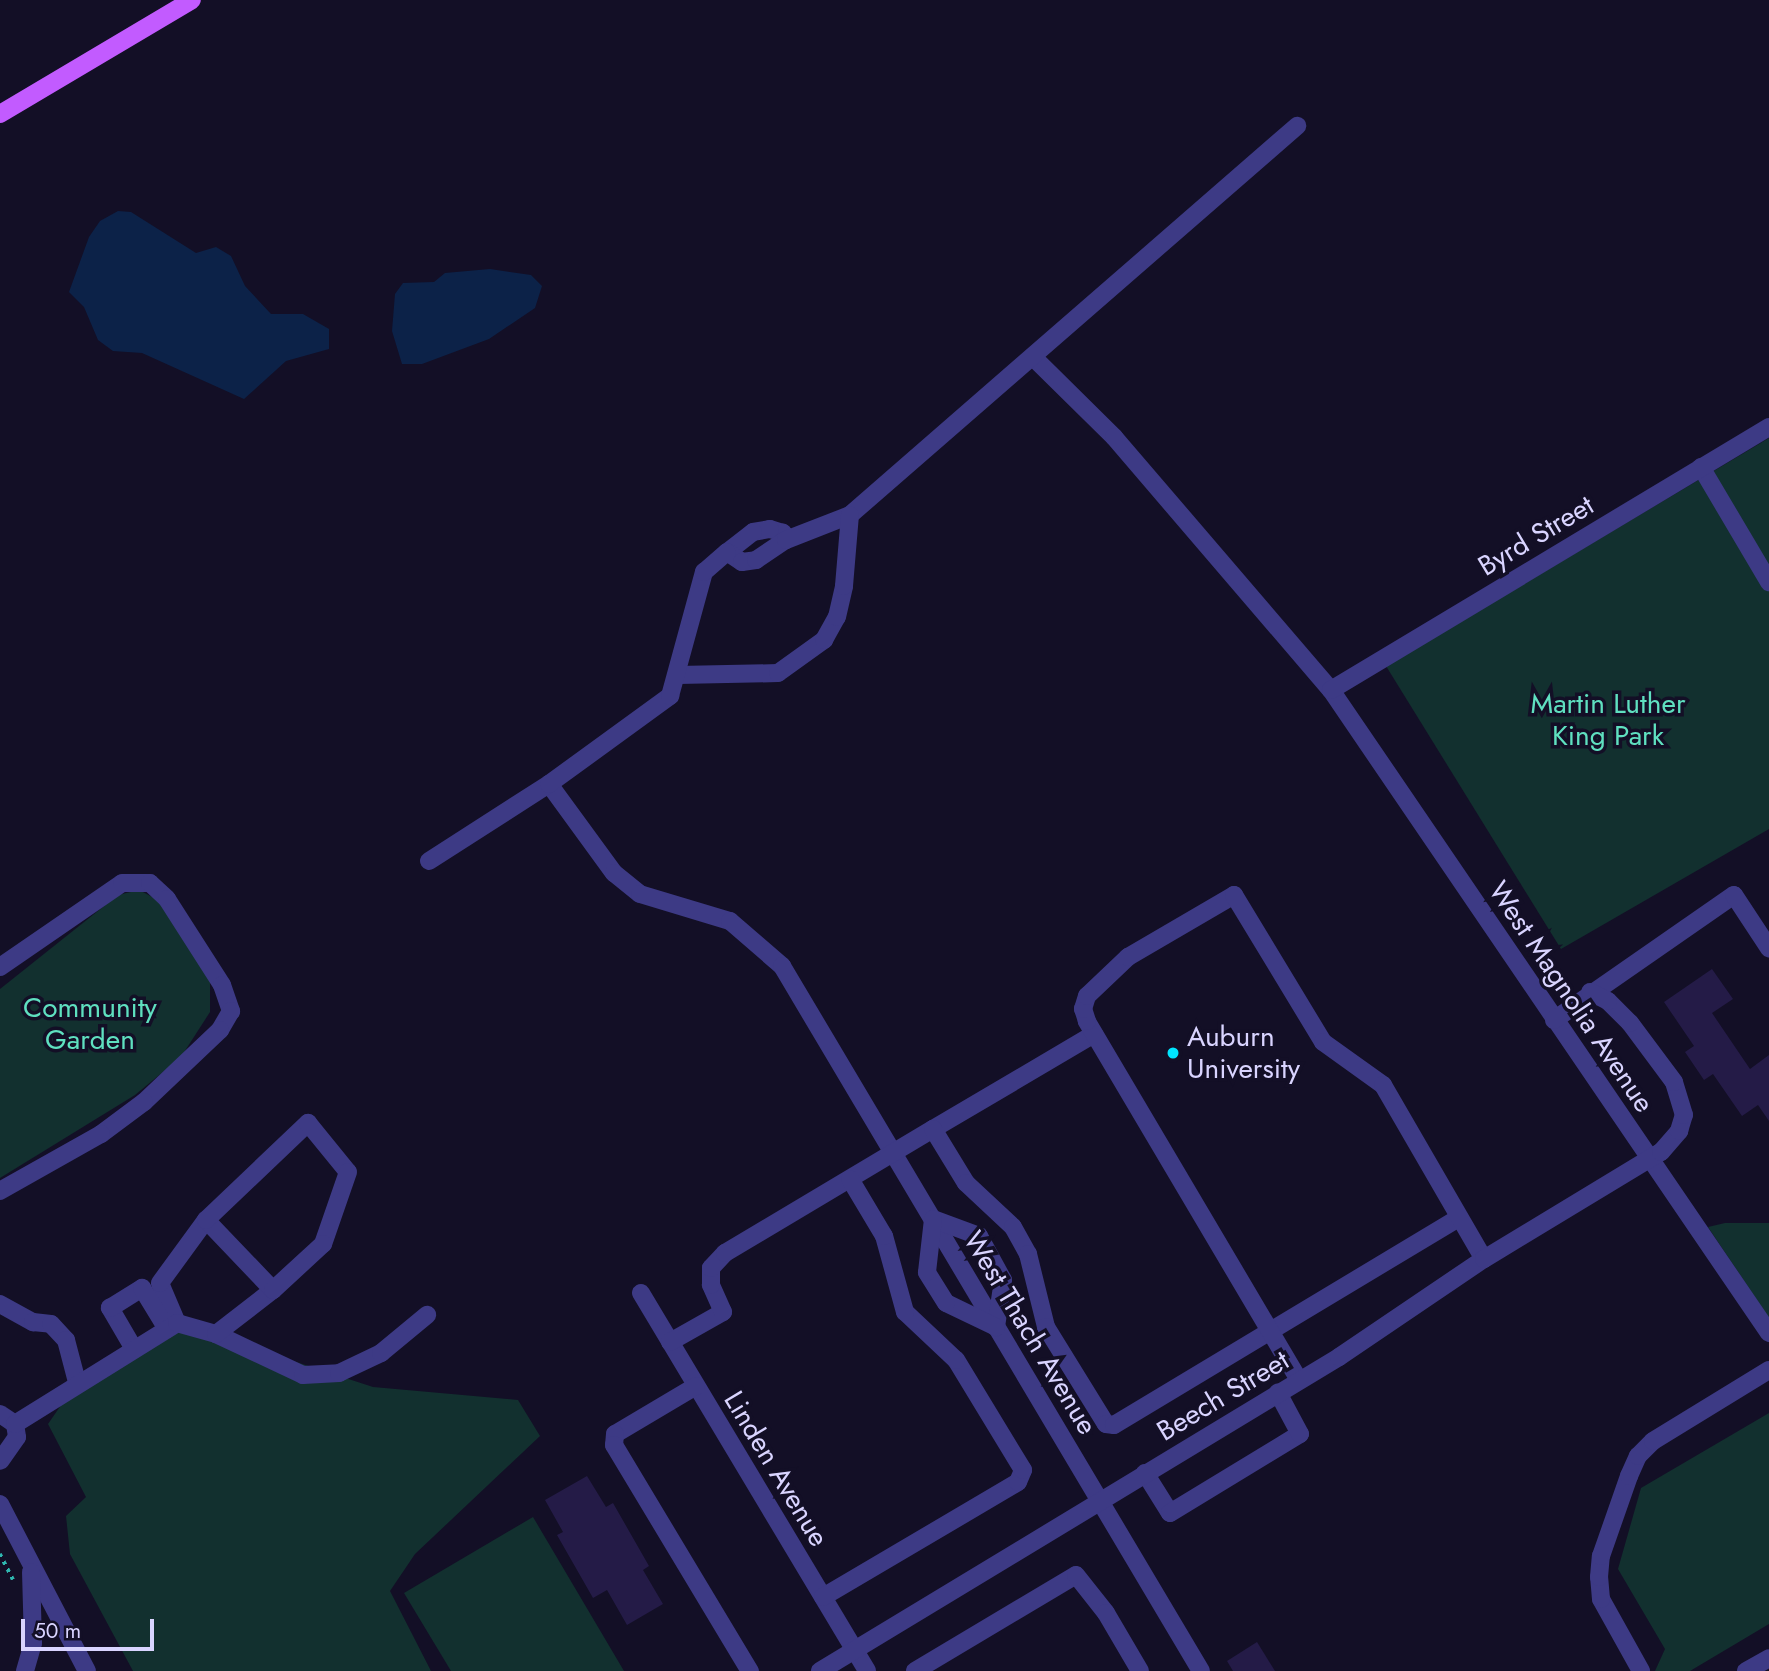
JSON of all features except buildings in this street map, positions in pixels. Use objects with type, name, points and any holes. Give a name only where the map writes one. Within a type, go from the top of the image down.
[{"type":"main road","points":[[3,111],[192,0]]},
{"type":"street","points":[[727,552],[742,562],[756,560],[786,540],[850,515],[1297,126]]},
{"type":"street","name":"West Magnolia Avenue","points":[[1033,357],[1122,447],[1331,690],[1769,1333]]},
{"type":"street","name":"Byrd Street","points":[[1331,690],[1769,427]]},
{"type":"street","points":[[1701,467],[1769,582]]},
{"type":"street","points":[[678,676],[778,673],[824,640],[836,617],[844,586],[850,515]]},
{"type":"street","points":[[429,861],[549,784],[670,696],[678,676],[704,572],[752,531],[771,529],[783,533],[786,540]]},
{"type":"street","name":"West Thach Avenue","points":[[549,784],[614,873],[640,894],[730,921],[782,966],[818,1021],[1199,1669]]},
{"type":"street","points":[[0,967],[122,883],[150,883],[167,899],[222,985],[231,1012],[220,1030],[144,1102],[101,1135],[0,1191]]},
{"type":"street","points":[[1299,1380],[1094,1034],[1083,1009],[1087,996],[1128,957],[1234,895],[1323,1042],[1383,1085],[1484,1259]]},
{"type":"street","points":[[1554,1020],[1590,992],[1734,895],[1769,948]]},
{"type":"street","name":"Beech Street","points":[[820,1671],[1278,1393],[1484,1259],[1648,1159],[1679,1131],[1684,1115],[1682,1100],[1663,1065],[1630,1023],[1608,1001],[1590,992]]},
{"type":"street","points":[[670,1342],[723,1312],[710,1285],[711,1268],[725,1253],[1094,1034]]},
{"type":"street","points":[[172,1326],[160,1283],[206,1220],[308,1123],[348,1171],[323,1244],[273,1290],[216,1334]]},
{"type":"street","points":[[933,1129],[966,1183],[1013,1227],[1028,1255],[1046,1327],[1106,1424],[1114,1424],[1458,1218]]},
{"type":"street","points":[[823,1597],[1018,1482],[1023,1470],[956,1360],[905,1312],[884,1236],[850,1178]]},
{"type":"street","points":[[933,1219],[979,1236],[1003,1280],[996,1327],[946,1303],[933,1282],[928,1272],[933,1219]]},
{"type":"street","points":[[206,1220],[273,1290]]},
{"type":"street","points":[[134,1349],[110,1308],[142,1288],[172,1326],[216,1334],[303,1375],[340,1373],[381,1353],[427,1315]]},
{"type":"street","name":"Linden Avenue","points":[[641,1293],[867,1671]]},
{"type":"street","points":[[0,1304],[33,1322],[51,1324],[66,1340],[77,1382]]},
{"type":"street","points":[[0,1461],[17,1437],[8,1419],[172,1326]]},
{"type":"street","points":[[1641,1671],[1601,1599],[1599,1577],[1601,1556],[1629,1476],[1638,1456],[1653,1441],[1769,1370]]},
{"type":"street","points":[[696,1386],[615,1434],[614,1445],[750,1671]]},
{"type":"street","points":[[1145,1473],[1170,1513],[1300,1434],[1278,1393]]},
{"type":"street","points":[[0,1504],[88,1671]]},
{"type":"street","points":[[25,1671],[33,1643],[30,1562]]},
{"type":"street","points":[[915,1671],[1076,1575],[1106,1613],[1140,1671]]},
{"type":"street","points":[[1746,1671],[1769,1658]]},
{"type":"green space","name":"Martin Luther King Park","points":[[1769,438],[1769,829],[1561,949],[1386,666]]},
{"type":"green space","name":"Community Garden","points":[[139,890],[158,900],[210,971],[210,1012],[181,1057],[135,1095],[0,1178],[0,989],[118,895]]},
{"type":"green space","points":[[1725,1223],[1769,1223],[1769,1318],[1708,1227]]},
{"type":"green space","points":[[177,1323],[373,1387],[518,1400],[540,1436],[415,1554],[390,1591],[431,1671],[133,1671],[70,1554],[66,1516],[86,1497],[48,1424],[77,1382]]},
{"type":"green space","points":[[1769,1413],[1769,1624],[1690,1671],[1655,1671],[1665,1649],[1618,1569],[1641,1488]]},
{"type":"green space","points":[[533,1517],[624,1671],[451,1671],[404,1593]]},
{"type":"water","points":[[118,211],[131,212],[196,253],[216,247],[231,256],[245,286],[271,314],[303,314],[329,329],[329,349],[286,361],[244,399],[142,353],[113,351],[98,340],[84,307],[69,292],[89,237],[100,221]]},
{"type":"water","points":[[490,269],[531,275],[542,286],[535,308],[489,339],[422,364],[402,364],[392,331],[395,294],[403,283],[434,282],[445,273]]},
{"type":"place","name":"Auburn University","points":[[1173,1053]]}]
